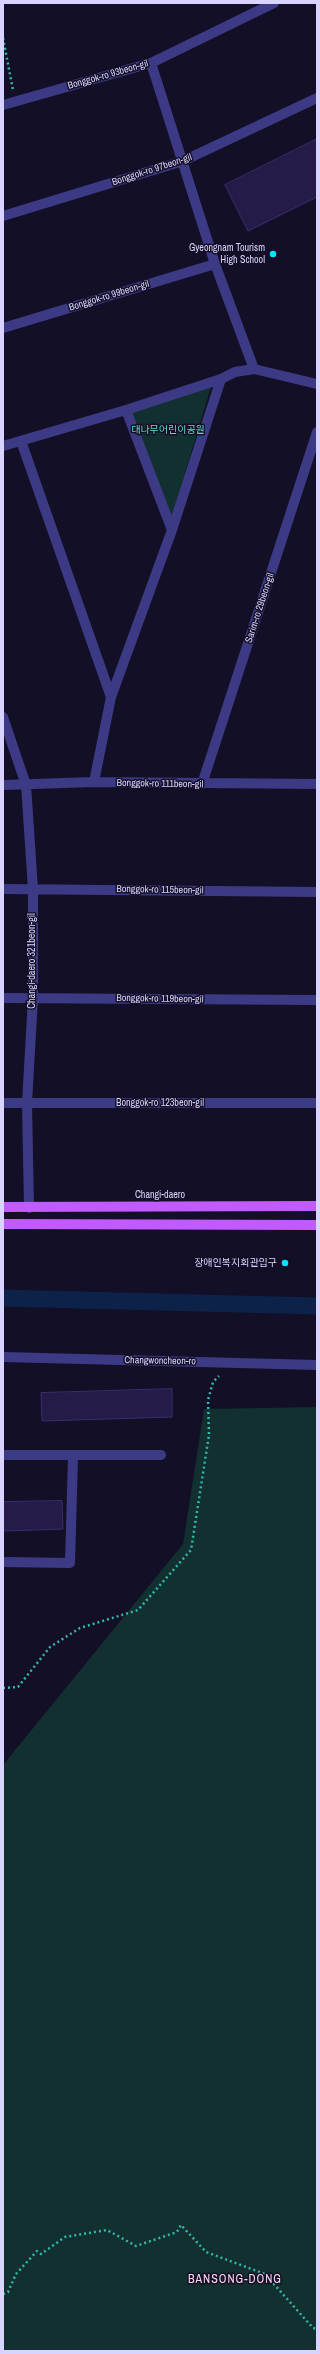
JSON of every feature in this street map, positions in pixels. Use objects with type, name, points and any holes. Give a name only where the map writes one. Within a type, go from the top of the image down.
[{"type":"main road","name":"Changi-daero","points":[[3,1207],[317,1206]]},
{"type":"main road","points":[[3,1224],[317,1225]]},
{"type":"street","name":"Bonggok-ro 93beon-gil","points":[[3,105],[151,63],[274,3]]},
{"type":"street","points":[[151,63],[184,161],[215,264],[254,369]]},
{"type":"street","name":"Bonggok-ro 97beon-gil","points":[[3,216],[184,161],[317,98]]},
{"type":"street","name":"Bonggok-ro 99beon-gil","points":[[3,328],[215,264]]},
{"type":"street","points":[[3,446],[126,410],[221,379],[236,372],[254,369],[317,384]]},
{"type":"street","points":[[94,782],[111,697],[172,530],[221,379]]},
{"type":"street","points":[[126,410],[172,530]]},
{"type":"street","name":"Sarim-ro 29beon-gil","points":[[202,784],[317,432]]},
{"type":"street","points":[[21,441],[111,697]]},
{"type":"street","name":"Changi-daero 321beon-gil","points":[[3,717],[26,786],[33,889],[33,998],[27,1104],[29,1208]]},
{"type":"street","name":"Bonggok-ro 111beon-gil","points":[[3,785],[26,786],[94,782],[202,784],[317,783]]},
{"type":"street","name":"Bonggok-ro 115beon-gil","points":[[3,889],[317,892]]},
{"type":"street","name":"Bonggok-ro 119beon-gil","points":[[3,998],[317,1000]]},
{"type":"street","name":"Bonggok-ro 123beon-gil","points":[[3,1103],[317,1103]]},
{"type":"street","name":"Changwoncheon-ro","points":[[3,1357],[317,1365]]},
{"type":"street","points":[[3,1455],[73,1457],[161,1456]]},
{"type":"street","points":[[3,1562],[70,1562],[73,1457]]},
{"type":"path","points":[[3,38],[15,102]]},
{"type":"path","points":[[3,1688],[18,1687],[50,1647],[80,1628],[138,1610],[191,1550],[209,1435],[208,1400],[213,1382],[233,1363]]},
{"type":"path","points":[[3,2294],[8,2292],[16,2274],[37,2251],[41,2254],[66,2236],[106,2230],[136,2246],[177,2232],[181,2225],[206,2252],[265,2274],[313,2328],[317,2329]]},
{"type":"green space","name":"대나무어린이공원","points":[[211,387],[172,516],[130,412]]},
{"type":"green space","points":[[317,1407],[317,2351],[3,2351],[3,1765],[183,1544],[204,1409]]},
{"type":"building","points":[[317,139],[317,197],[248,231],[225,185]]},
{"type":"building","points":[[172,1389],[172,1417],[42,1421],[41,1393]]},
{"type":"building","points":[[62,1501],[63,1529],[3,1531],[3,1502]]},
{"type":"waterway","points":[[3,1298],[317,1306]]},
{"type":"place","name":"Gyeongnam Tourism High School","points":[[273,254]]},
{"type":"place","name":"장애인복지회관입구","points":[[285,1263]]},
{"type":"district","name":"BANSONG-DONG","points":[[235,2280]]}]
